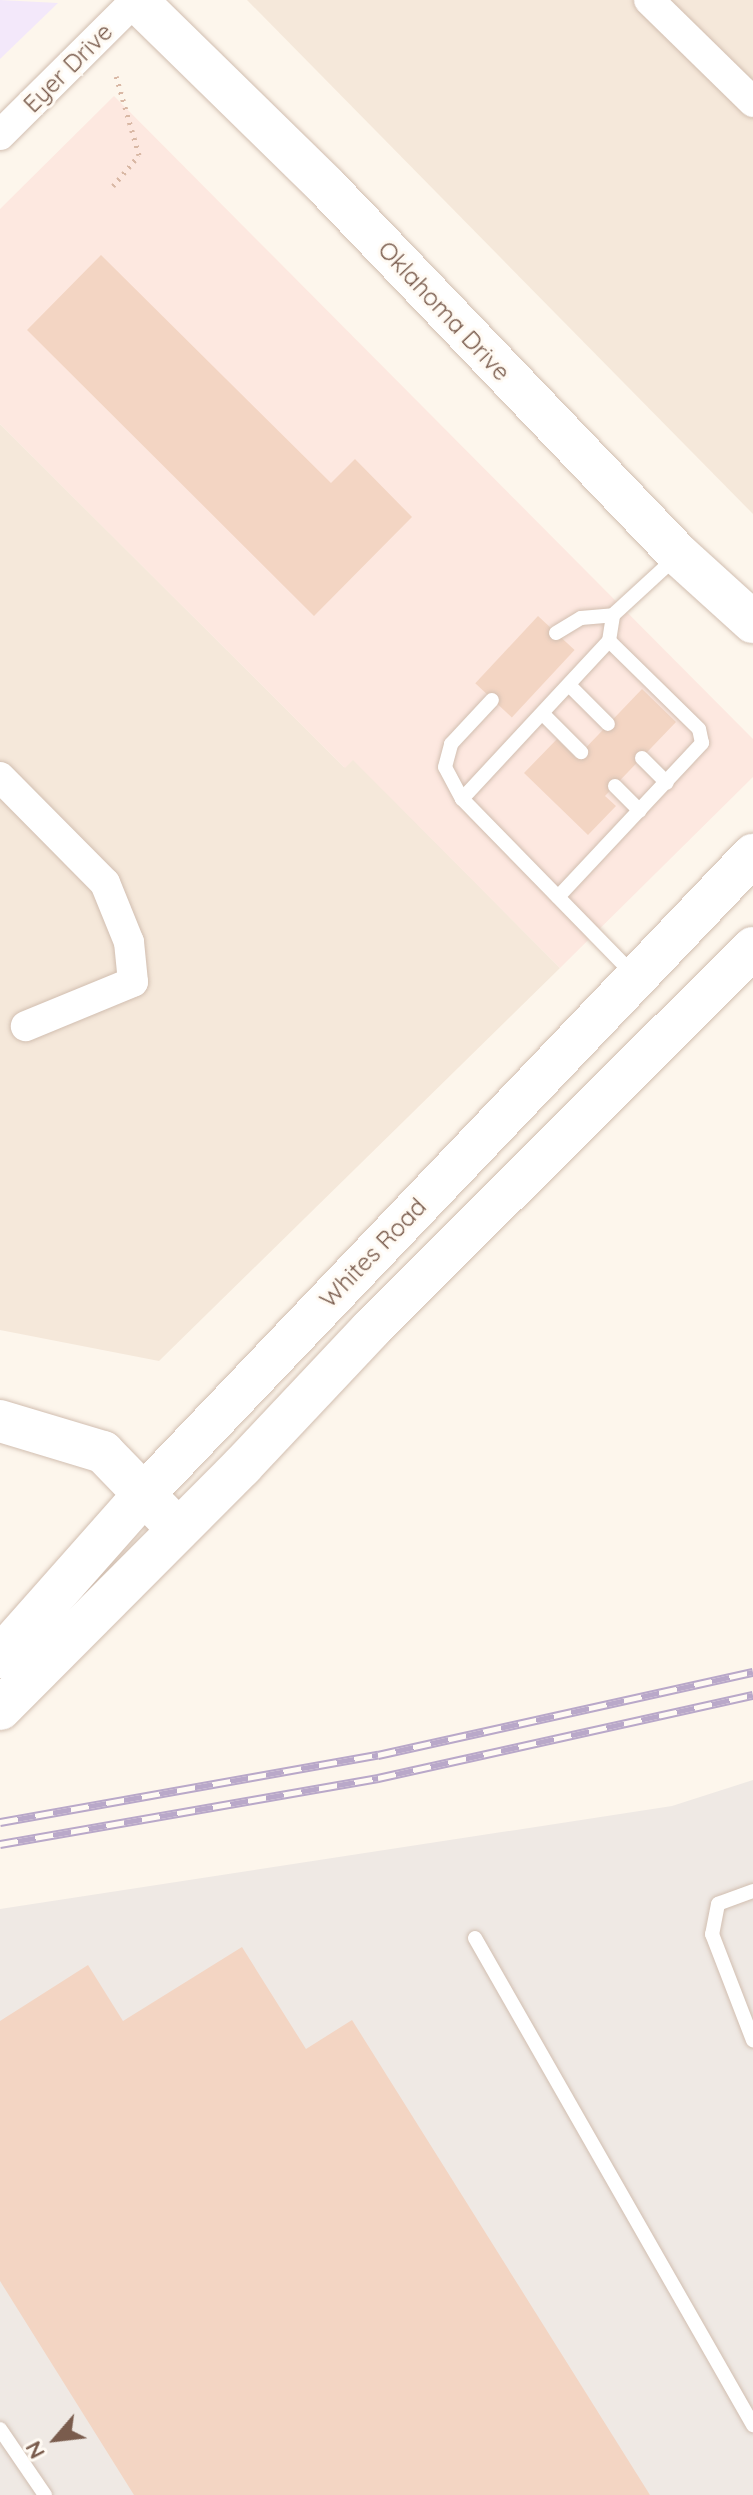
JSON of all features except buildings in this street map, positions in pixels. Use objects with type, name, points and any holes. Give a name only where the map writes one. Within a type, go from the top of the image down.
[{"type":"main road","name":"Oklahoma Drive","points":[[136,0],[326,186],[679,555],[753,622]]},
{"type":"main road","name":"Whites Road","points":[[0,1657],[144,1494],[753,855]]},
{"type":"main road","points":[[0,1709],[178,1531],[370,1330],[753,948]]},
{"type":"main road","points":[[0,1421],[103,1452],[178,1531]]},
{"type":"street","name":"Eyer Drive","points":[[0,135],[136,0]]},
{"type":"street","points":[[649,0],[753,102]]},
{"type":"street","points":[[0,777],[105,883],[129,942],[133,982],[26,1026]]},
{"type":"lane","points":[[556,633],[581,618],[613,615],[679,555]]},
{"type":"lane","points":[[462,799],[609,641],[613,615]]},
{"type":"lane","points":[[558,897],[702,743],[699,729],[609,641]]},
{"type":"lane","points":[[569,685],[608,724]]},
{"type":"lane","points":[[492,700],[451,744],[445,767],[462,799],[636,977]]},
{"type":"lane","points":[[543,714],[581,752]]},
{"type":"lane","points":[[642,758],[667,783]]},
{"type":"lane","points":[[615,786],[640,811]]},
{"type":"lane","points":[[753,1891],[718,1904],[712,1934],[753,2040]]},
{"type":"lane","points":[[475,1938],[753,2425]]},
{"type":"lane","points":[[0,2429],[45,2495]]},
{"type":"path","points":[[113,186],[139,155],[116,76]]},
{"type":"shaded area","points":[[0,0],[58,3],[0,59]]},
{"type":"shaded area","points":[[247,0],[753,0],[753,514]]},
{"type":"shaded area","points":[[114,96],[753,739],[753,777],[560,968],[353,760],[345,768],[0,424],[0,209]]},
{"type":"shaded area","points":[[0,424],[344,767],[353,759],[560,968],[159,1361],[0,1330]]},
{"type":"shaded area","points":[[753,1780],[753,2495],[0,2495],[0,1909],[672,1806]]},
{"type":"railway","points":[[0,1822],[378,1755],[753,1672]]},
{"type":"railway","points":[[0,1844],[378,1778],[753,1695]]}]
